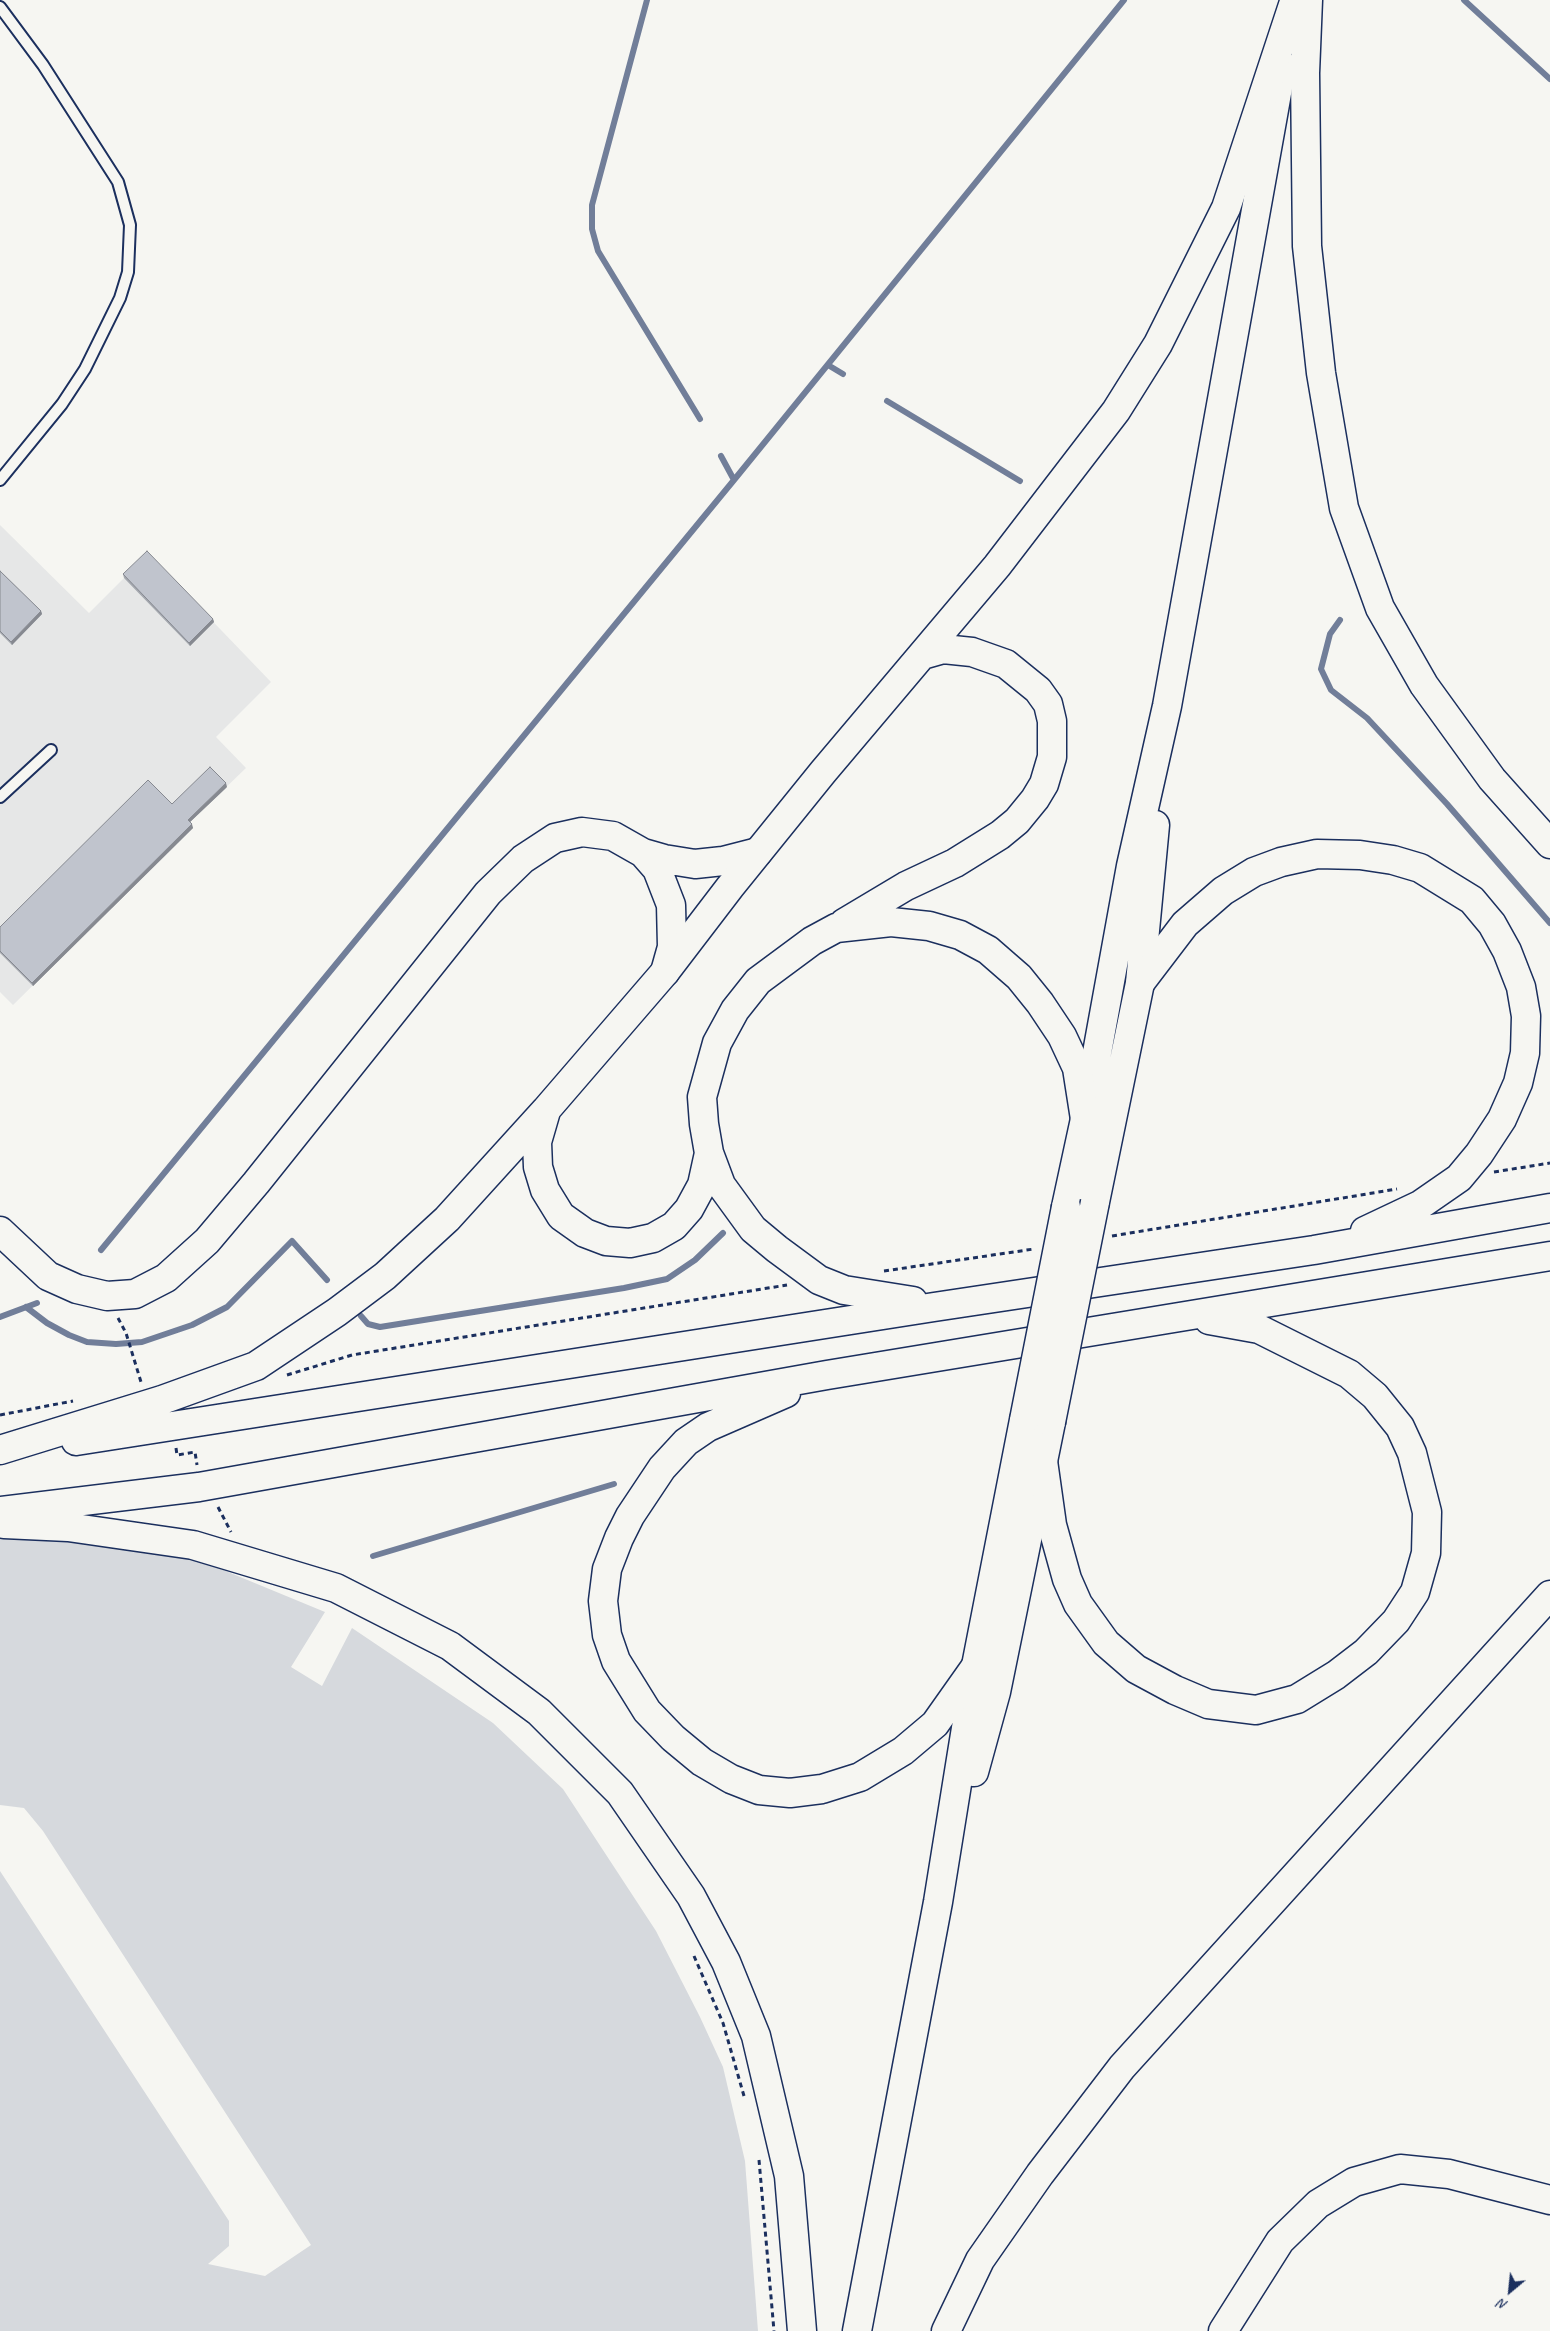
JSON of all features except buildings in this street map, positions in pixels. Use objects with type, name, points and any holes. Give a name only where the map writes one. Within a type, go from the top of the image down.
[{"type":"main road","points":[[0,1452],[162,1400],[256,1366],[338,1312],[385,1276],[447,1218],[546,1110],[664,972],[758,852],[997,566],[1116,411],[1158,344],[1226,208],[1298,2]]},
{"type":"main road","points":[[857,2331],[938,1902],[976,1666],[1085,1119],[1131,866],[1167,706],[1298,2]]},
{"type":"main road","points":[[1298,2],[1305,73],[1307,246],[1321,373],[1344,508],[1380,608],[1424,685],[1492,779],[1550,844]]},
{"type":"main road","points":[[922,655],[943,649],[972,652],[1006,664],[1038,690],[1048,704],[1052,722],[1052,757],[1044,784],[1035,799],[1017,821],[1000,835],[955,863],[906,886],[812,941],[758,981],[735,1010],[717,1043],[702,1097],[709,1153],[721,1185],[753,1229],[776,1250],[819,1280],[844,1290],[886,1298],[947,1305]]},
{"type":"main road","points":[[938,1902],[996,1692],[1140,983],[1167,706]]},
{"type":"main road","points":[[3,1234],[48,1276],[77,1289],[107,1296],[135,1294],[166,1278],[207,1241],[488,893],[522,859],[555,838],[582,832],[612,836],[643,852],[664,859],[695,864],[723,861],[758,852]]},
{"type":"main road","points":[[643,852],[657,869],[671,905],[672,946],[664,972]]},
{"type":"main road","points":[[1140,983],[1185,924],[1223,891],[1254,872],[1281,862],[1317,854],[1360,855],[1393,860],[1420,868],[1472,900],[1492,924],[1507,951],[1521,987],[1526,1016],[1525,1053],[1518,1083],[1502,1119],[1479,1154],[1459,1178],[1428,1200],[1382,1224],[1314,1250]]},
{"type":"main road","points":[[836,928],[891,922],[929,926],[960,935],[988,950],[1019,978],[1040,1003],[1062,1036],[1077,1068],[1085,1119]]},
{"type":"main road","points":[[546,1110],[538,1142],[538,1167],[545,1190],[562,1216],[585,1233],[606,1241],[630,1243],[653,1238],[674,1226],[689,1209],[702,1185],[709,1153]]},
{"type":"main road","points":[[0,1452],[1314,1250],[1550,1208]]},
{"type":"main road","points":[[0,1511],[200,1487],[827,1375],[1550,1256]]},
{"type":"main road","points":[[1043,1461],[1052,1525],[1067,1579],[1078,1604],[1106,1643],[1136,1669],[1175,1690],[1208,1704],[1256,1710],[1297,1699],[1336,1675],[1366,1652],[1396,1621],[1415,1592],[1426,1553],[1428,1512],[1412,1453],[1400,1427],[1375,1396],[1349,1374],[1259,1329],[1187,1317]]},
{"type":"main road","points":[[827,1375],[708,1428],[686,1442],[662,1468],[630,1516],[607,1569],[603,1601],[607,1635],[616,1661],[647,1711],[673,1738],[702,1762],[731,1779],[759,1790],[790,1793],[822,1789],[860,1777],[903,1751],[935,1724],[976,1666]]},
{"type":"main road","points":[[0,1524],[68,1526],[193,1545],[336,1588],[450,1646],[539,1712],[620,1793],[691,1896],[726,1962],[756,2036],[789,2176],[802,2331]]},
{"type":"main road","points":[[946,2331],[980,2260],[1040,2174],[1122,2067],[1550,1594]]},
{"type":"main road","points":[[1223,2331],[1280,2241],[1318,2204],[1354,2182],[1400,2169],[1449,2174],[1550,2200]]},
{"type":"lane","points":[[0,7],[43,65],[118,182],[130,225],[128,272],[120,298],[85,369],[62,404],[0,480]]},
{"type":"lane","points":[[0,797],[51,750]]},
{"type":"path","points":[[126,1333],[141,1383]]},
{"type":"path","points":[[174,1426],[177,1455],[195,1452],[200,1500],[215,1501],[247,1561]]},
{"type":"path","points":[[691,1950],[723,2023],[744,2098]]},
{"type":"path","points":[[759,2155],[774,2331]]},
{"type":"shaded area","points":[[0,525],[89,613],[148,554],[271,682],[216,737],[246,768],[189,823],[193,828],[13,1005],[0,992]]},
{"type":"shaded area","points":[[0,1537],[99,1543],[199,1560],[325,1612],[291,1667],[322,1686],[352,1628],[493,1723],[563,1789],[656,1931],[723,2067],[745,2161],[758,2331],[0,2331],[0,1871],[229,2221],[229,2246],[208,2264],[265,2276],[311,2245],[43,1831],[24,1808],[0,1805]]},
{"type":"waterway","points":[[647,0],[592,205],[592,229],[598,251],[700,419]]},
{"type":"waterway","points":[[101,1250],[734,480],[1124,0]]},
{"type":"waterway","points":[[1464,0],[1550,79]]},
{"type":"waterway","points":[[828,365],[843,374]]},
{"type":"waterway","points":[[887,401],[1020,481]]},
{"type":"waterway","points":[[721,456],[734,480]]},
{"type":"waterway","points":[[1340,620],[1330,634],[1321,669],[1331,690],[1367,718],[1447,804],[1550,923]]},
{"type":"waterway","points":[[361,1316],[368,1324],[380,1327],[624,1288],[667,1279],[695,1260],[723,1233]]},
{"type":"waterway","points":[[26,1307],[47,1323],[87,1342],[116,1344],[142,1342],[192,1325],[227,1307],[292,1241],[327,1280]]},
{"type":"waterway","points":[[0,1317],[37,1303]]},
{"type":"waterway","points":[[373,1556],[614,1484]]}]
